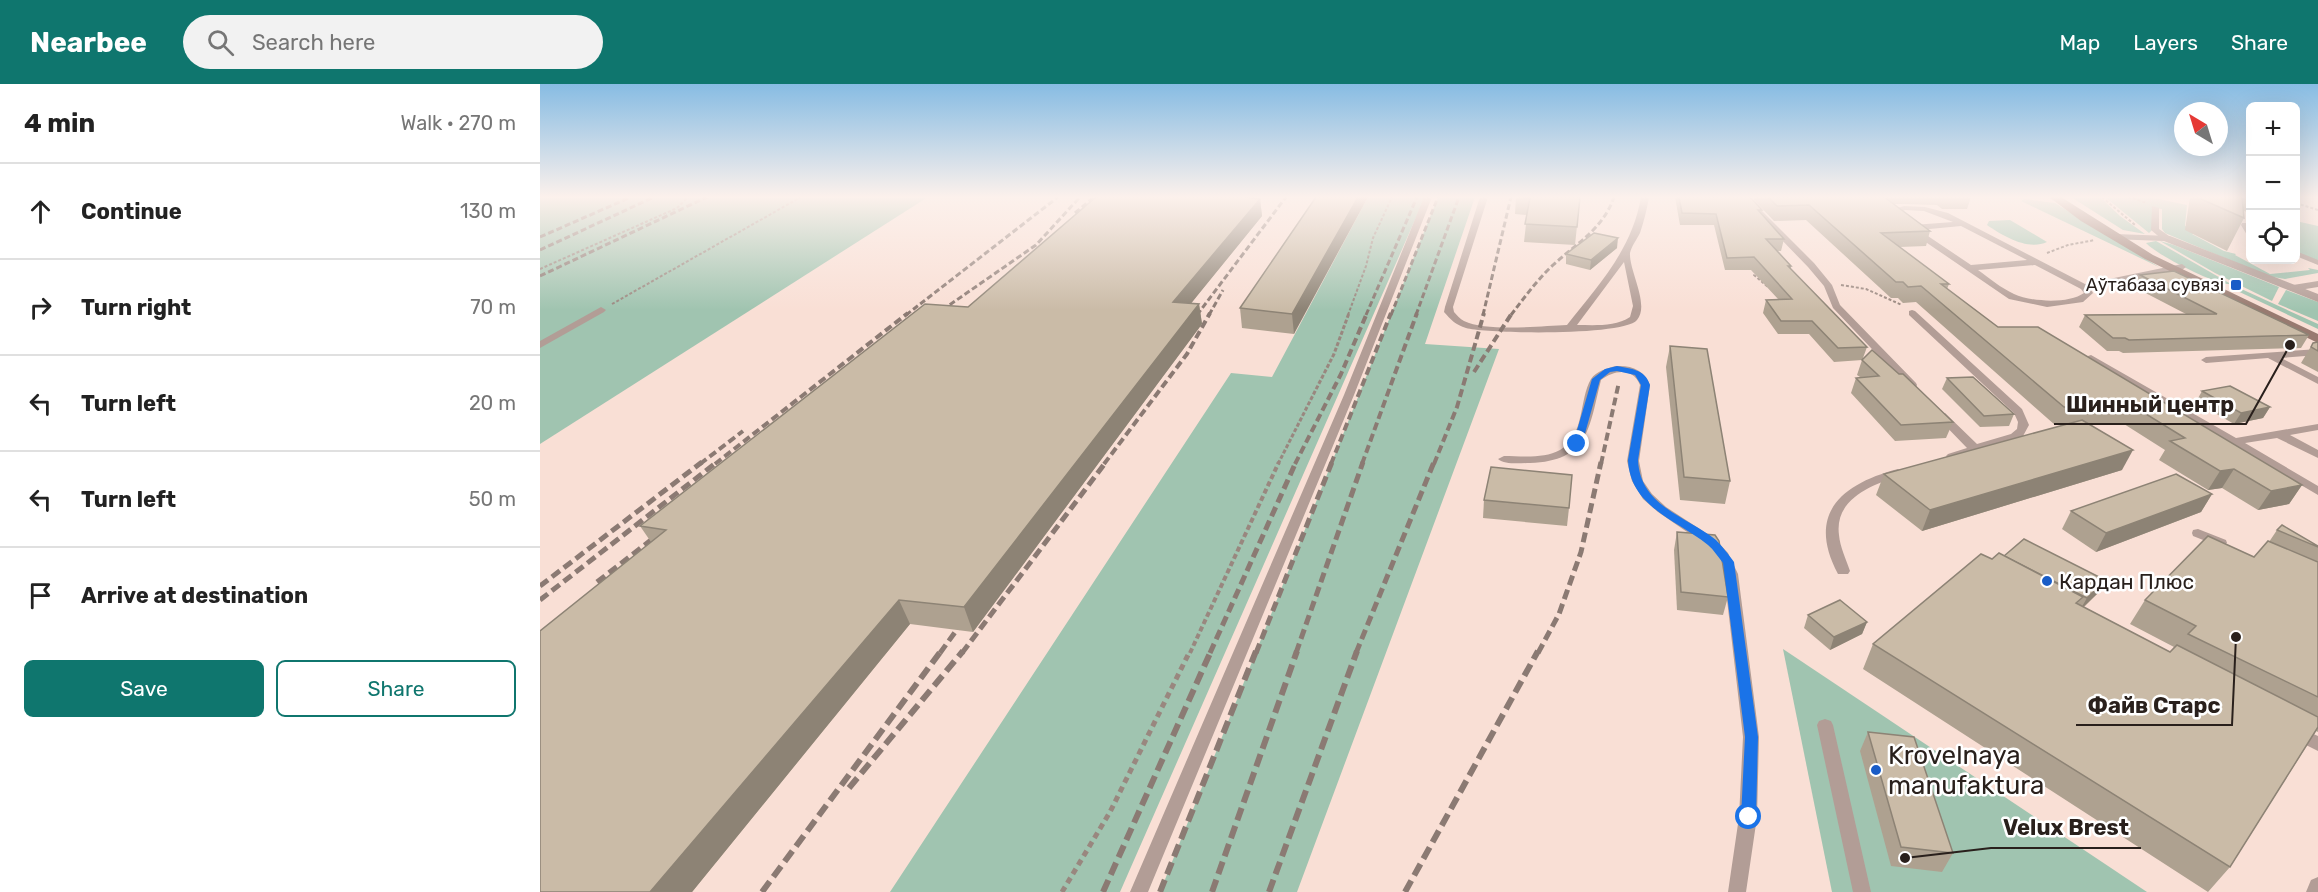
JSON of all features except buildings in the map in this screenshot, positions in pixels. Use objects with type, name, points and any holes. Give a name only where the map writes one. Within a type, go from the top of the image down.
[{"type":"main road","points":[[2116,235],[2318,339]]},
{"type":"main road","points":[[2177,268],[2318,333]]},
{"type":"street","points":[[2120,237],[2166,238],[2318,298]]},
{"type":"lane","points":[[1139,892],[1349,395],[1413,235]]},
{"type":"lane","points":[[1473,235],[1449,312],[1458,322],[1480,328],[1509,330],[1618,326],[1634,318],[1637,306],[1626,252]]},
{"type":"lane","points":[[1570,328],[1626,252],[1634,235]]},
{"type":"lane","points":[[1780,235],[1828,285],[1836,306],[1917,390]]},
{"type":"lane","points":[[1920,235],[2006,294],[2029,302],[2047,304],[2080,300],[2089,293],[2084,287],[1983,235]]},
{"type":"lane","points":[[2161,235],[2166,238]]},
{"type":"lane","points":[[2300,255],[2318,263]]},
{"type":"lane","points":[[1970,268],[2034,261]]},
{"type":"lane","points":[[2084,287],[2177,268]]},
{"type":"lane","points":[[2293,288],[2318,284]]},
{"type":"lane","points":[[540,345],[601,310]]},
{"type":"lane","points":[[1912,313],[2024,419],[2022,432],[2015,436],[1944,459]]},
{"type":"lane","points":[[2206,360],[2318,352]]},
{"type":"lane","points":[[2270,356],[2318,381]]},
{"type":"lane","points":[[2091,358],[2318,491]]},
{"type":"lane","points":[[1504,459],[1547,460],[1569,450],[1581,437],[1596,379],[1600,375],[1617,369],[1629,370],[1638,373],[1644,379],[1633,460],[1633,472],[1638,486],[1665,513],[1703,536],[1722,551],[1731,574],[1751,737],[1749,817],[1737,892]]},
{"type":"lane","points":[[1934,407],[1975,449]]},
{"type":"lane","points":[[2233,442],[2318,427]]},
{"type":"lane","points":[[2280,434],[2318,455]]},
{"type":"lane","points":[[1843,572],[1833,538],[1832,525],[1836,512],[1844,500],[1857,489],[1913,468]]},
{"type":"lane","points":[[2198,532],[2231,547]]},
{"type":"lane","points":[[1825,725],[1862,892]]},
{"type":"lane","points":[[2286,727],[2318,744]]},
{"type":"lane","points":[[2314,892],[2318,886]]},
{"type":"path","points":[[540,269],[618,235]]},
{"type":"path","points":[[601,310],[734,235]]},
{"type":"path","points":[[1062,892],[1094,843],[1110,812],[1194,645],[1261,498],[1334,354],[1366,266],[1375,235]]},
{"type":"path","points":[[2034,261],[2068,245],[2099,240]]},
{"type":"path","points":[[1759,268],[1753,272],[1754,275],[1761,283],[1771,287]]},
{"type":"path","points":[[1828,285],[1847,285],[1866,289],[1896,302],[1912,313]]},
{"type":"green space","points":[[540,235],[869,235],[540,444]]},
{"type":"green space","points":[[1348,235],[1408,235],[1120,892],[890,892],[1231,373],[1272,377]]},
{"type":"green space","points":[[1423,235],[1462,235],[1425,344],[1499,349],[1297,892],[1160,892]]},
{"type":"green space","points":[[2003,235],[2035,235],[2047,242],[2032,245]]},
{"type":"green space","points":[[2091,235],[2107,235],[2159,267]]},
{"type":"green space","points":[[2169,235],[2193,235],[2224,251],[2236,254],[2246,261],[2246,264],[2252,264],[2270,274],[2310,270],[2308,268],[2318,270],[2318,273],[2285,279],[2267,276]]},
{"type":"green space","points":[[2300,235],[2318,235],[2318,262],[2300,254]]},
{"type":"green space","points":[[2156,241],[2231,284],[2213,280],[2187,269],[2146,243]]},
{"type":"green space","points":[[2160,241],[2279,287],[2272,301],[2215,273]]},
{"type":"green space","points":[[2237,287],[2318,324],[2318,329],[2231,288]]},
{"type":"green space","points":[[2286,290],[2318,302],[2318,321],[2278,304]]},
{"type":"green space","points":[[1783,649],[2147,892],[1832,892]]},
{"type":"railway","points":[[540,237],[545,235]]},
{"type":"railway","points":[[540,250],[573,235]]},
{"type":"railway","points":[[540,276],[627,235]]},
{"type":"railway","points":[[906,315],[1009,235]]},
{"type":"railway","points":[[935,315],[1036,245],[1045,235]]},
{"type":"railway","points":[[1197,315],[1258,235]]},
{"type":"railway","points":[[1366,315],[1401,235]]},
{"type":"railway","points":[[1391,315],[1423,235]]},
{"type":"railway","points":[[1416,315],[1445,235]]},
{"type":"railway","points":[[1483,315],[1502,235]]},
{"type":"railway","points":[[1511,315],[1547,271],[1588,235]]},
{"type":"railway","points":[[1209,315],[1223,290]]},
{"type":"railway","points":[[715,464],[908,313]]},
{"type":"railway","points":[[934,316],[938,313]]},
{"type":"railway","points":[[1190,324],[1198,313]]},
{"type":"railway","points":[[1104,464],[1187,354],[1210,313]]},
{"type":"railway","points":[[1296,462],[1341,374],[1367,313]]},
{"type":"railway","points":[[1331,464],[1391,313]]},
{"type":"railway","points":[[1362,464],[1417,313]]},
{"type":"railway","points":[[1434,464],[1457,407],[1484,313]]},
{"type":"railway","points":[[1474,372],[1512,313]]},
{"type":"railway","points":[[1601,464],[1619,382]]},
{"type":"railway","points":[[700,464],[743,431]]},
{"type":"railway","points":[[540,586],[702,462]]},
{"type":"railway","points":[[540,600],[717,462]]},
{"type":"railway","points":[[962,653],[1106,462]]},
{"type":"railway","points":[[1210,653],[1296,462]]},
{"type":"railway","points":[[1256,653],[1332,462]]},
{"type":"railway","points":[[1296,653],[1363,462]]},
{"type":"railway","points":[[1356,653],[1434,462]]},
{"type":"railway","points":[[1538,653],[1559,614],[1581,552],[1601,462]]},
{"type":"railway","points":[[597,582],[664,530]]},
{"type":"railway","points":[[940,653],[966,617]]},
{"type":"railway","points":[[762,892],[941,651]]},
{"type":"railway","points":[[849,788],[963,651]]},
{"type":"railway","points":[[1103,892],[1211,651]]},
{"type":"railway","points":[[1160,892],[1256,651]]},
{"type":"railway","points":[[1212,892],[1297,651]]},
{"type":"railway","points":[[1269,892],[1357,651]]},
{"type":"railway","points":[[1405,892],[1538,651]]},
{"type":"place","name":"Аўтабаза сувязі","points":[[2236,285]]},
{"type":"place","name":"Шинный центр","points":[[2290,345]]},
{"type":"place","name":"Кардан Плюс","points":[[2047,581]]},
{"type":"place","name":"Файв Старс","points":[[2236,637]]},
{"type":"place","name":"Krovelnaya manufaktura","points":[[1876,770]]},
{"type":"place","name":"Velux Brest","points":[[1905,858]]},
{"type":"route","points":[[1577,444],[1581,437],[1596,379],[1608,370],[1629,370],[1638,373],[1644,379],[1645,385],[1633,460],[1633,472],[1638,486],[1665,513],[1703,536],[1722,551],[1731,574],[1751,737],[1752,774],[1749,817]]}]
